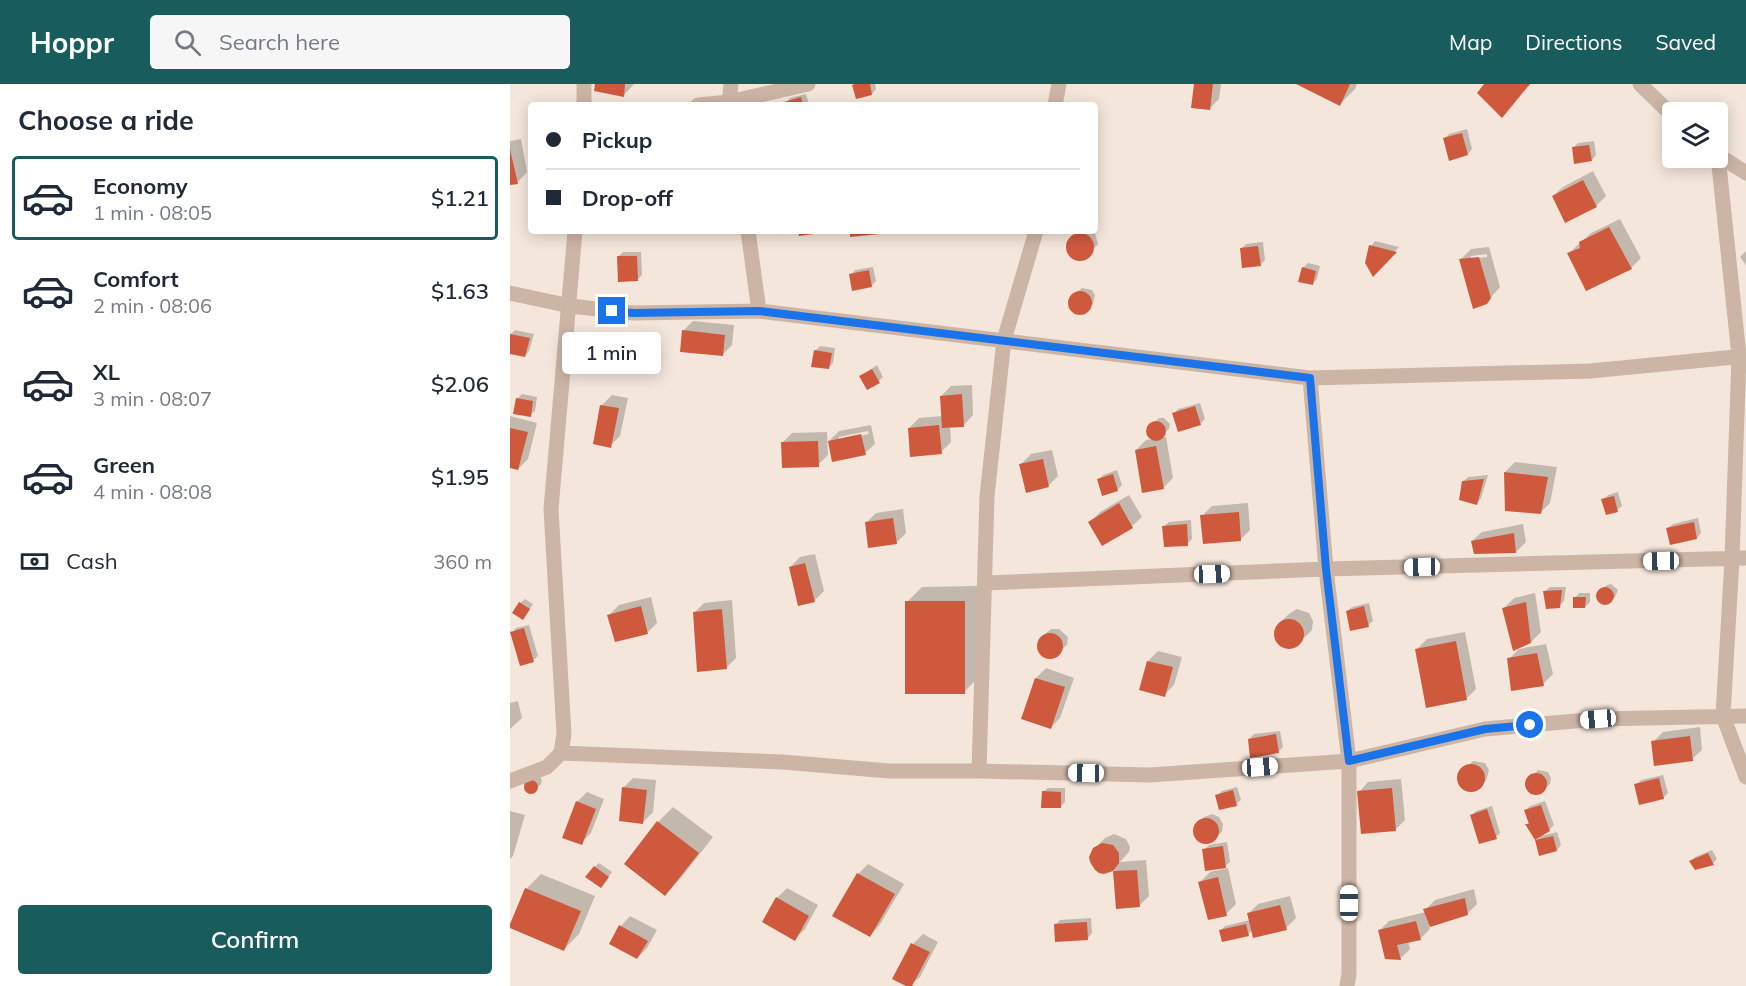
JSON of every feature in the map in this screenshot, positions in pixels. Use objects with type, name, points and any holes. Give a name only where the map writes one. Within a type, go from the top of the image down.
[{"type":"street","points":[[584,84],[584,102]]},
{"type":"street","points":[[729,102],[731,84]]},
{"type":"street","points":[[733,102],[808,84]]},
{"type":"street","points":[[1047,84],[1054,102]]},
{"type":"street","points":[[1055,102],[1059,84]]},
{"type":"street","points":[[1640,84],[1662,105]]},
{"type":"street","points":[[1728,162],[1746,173]]},
{"type":"street","points":[[1720,168],[1743,356],[1739,558],[1723,716],[1746,777]]},
{"type":"street","points":[[510,781],[547,766],[561,753],[564,734],[551,509],[575,234]]},
{"type":"street","points":[[748,234],[759,311]]},
{"type":"street","points":[[979,771],[987,496],[1004,340],[1035,234]]},
{"type":"street","points":[[510,292],[570,306],[633,313],[759,311],[1310,378],[1590,371],[1743,356]]},
{"type":"street","points":[[1310,378],[1326,569],[1349,761],[1349,974],[1347,986]]},
{"type":"street","points":[[985,582],[1326,569],[1739,558]]},
{"type":"street","points":[[561,753],[782,762],[889,771],[1150,775],[1349,761],[1485,729],[1598,719],[1746,716]]},
{"type":"building","points":[[595,84],[625,84],[624,97],[594,91]]},
{"type":"building","points":[[870,84],[872,95],[856,99],[852,85]]},
{"type":"building","points":[[1194,84],[1213,84],[1210,110],[1191,108]]},
{"type":"building","points":[[1296,84],[1350,84],[1340,106]]},
{"type":"building","points":[[1484,84],[1530,84],[1502,118],[1477,93]]},
{"type":"building","points":[[801,97],[802,102],[784,102]]},
{"type":"building","points":[[1462,133],[1468,155],[1449,161],[1443,138]]},
{"type":"building","points":[[1589,145],[1592,161],[1574,164],[1572,147]]},
{"type":"building","points":[[510,149],[518,184],[510,185]]},
{"type":"building","points":[[1583,180],[1597,207],[1565,223],[1552,196]]},
{"type":"building","points":[[1609,227],[1632,269],[1586,291],[1567,253],[1580,248],[1579,242]]},
{"type":"building","points":[[850,234],[880,234],[850,237]]},
{"type":"building","points":[[1075,234],[1085,234],[1093,242],[1093,252],[1085,260],[1075,260],[1067,252],[1067,242]]},
{"type":"building","points":[[1369,245],[1397,252],[1373,277],[1365,263]]},
{"type":"building","points":[[1258,246],[1261,266],[1242,268],[1240,248]]},
{"type":"building","points":[[617,256],[637,256],[638,281],[618,282]]},
{"type":"building","points":[[1479,257],[1491,298],[1487,304],[1473,309],[1459,259]]},
{"type":"building","points":[[1302,267],[1316,271],[1313,285],[1298,282]]},
{"type":"building","points":[[869,270],[872,287],[852,291],[849,274]]},
{"type":"building","points":[[1080,291],[1088,295],[1092,303],[1088,311],[1080,315],[1072,311],[1068,303],[1072,295]]},
{"type":"building","points":[[682,330],[725,335],[723,356],[680,352]]},
{"type":"building","points":[[510,334],[530,338],[525,357],[510,354]]},
{"type":"building","points":[[814,350],[832,353],[829,369],[811,367]]},
{"type":"building","points":[[872,369],[880,383],[867,390],[859,376]]},
{"type":"building","points":[[962,394],[964,427],[942,428],[940,396]]},
{"type":"building","points":[[516,398],[533,401],[531,417],[513,414]]},
{"type":"building","points":[[600,405],[619,408],[611,448],[593,444]]},
{"type":"building","points":[[1195,406],[1201,425],[1178,432],[1172,413]]},
{"type":"building","points":[[1156,421],[1163,424],[1166,431],[1163,438],[1156,441],[1149,438],[1146,431],[1149,424]]},
{"type":"building","points":[[939,425],[942,454],[910,457],[908,428]]},
{"type":"building","points":[[510,428],[528,432],[518,470],[510,468]]},
{"type":"building","points":[[861,434],[866,455],[832,462],[828,441]]},
{"type":"building","points":[[818,441],[819,467],[782,468],[781,442]]},
{"type":"building","points":[[1156,446],[1164,489],[1142,493],[1135,450]]},
{"type":"building","points":[[1043,459],[1049,487],[1026,493],[1019,464]]},
{"type":"building","points":[[1504,472],[1548,477],[1541,514],[1505,511]]},
{"type":"building","points":[[1113,474],[1118,491],[1102,496],[1097,479]]},
{"type":"building","points":[[1484,479],[1477,505],[1459,500],[1462,481]]},
{"type":"building","points":[[1614,496],[1618,512],[1606,515],[1601,499]]},
{"type":"building","points":[[1119,503],[1133,528],[1102,546],[1088,522]]},
{"type":"building","points":[[1239,512],[1241,541],[1203,544],[1200,515]]},
{"type":"building","points":[[893,518],[897,544],[868,548],[865,522]]},
{"type":"building","points":[[1694,522],[1697,539],[1670,545],[1666,528]]},
{"type":"building","points":[[1187,524],[1188,546],[1164,547],[1162,526]]},
{"type":"building","points":[[1514,533],[1516,553],[1474,554],[1471,541]]},
{"type":"building","points":[[805,563],[815,602],[798,606],[789,567]]},
{"type":"building","points":[[1605,587],[1611,590],[1614,596],[1611,602],[1605,605],[1599,602],[1596,596],[1599,590]]},
{"type":"building","points":[[1562,590],[1560,608],[1546,609],[1543,591]]},
{"type":"building","points":[[1573,597],[1586,597],[1585,608],[1573,608]]},
{"type":"building","points":[[905,601],[965,601],[965,694],[905,694]]},
{"type":"building","points":[[519,602],[530,609],[523,620],[512,613]]},
{"type":"building","points":[[1526,602],[1531,643],[1513,651],[1502,608]]},
{"type":"building","points":[[641,606],[648,634],[615,642],[607,615]]},
{"type":"building","points":[[1364,606],[1369,627],[1350,631],[1346,611]]},
{"type":"building","points":[[722,609],[727,669],[697,672],[693,612]]},
{"type":"building","points":[[1289,619],[1300,623],[1304,634],[1300,645],[1289,649],[1278,645],[1274,634],[1278,623]]},
{"type":"building","points":[[524,628],[534,662],[520,666],[510,632]]},
{"type":"building","points":[[1050,633],[1059,637],[1063,646],[1059,655],[1050,659],[1041,655],[1037,646],[1041,637]]},
{"type":"building","points":[[1456,641],[1467,700],[1426,708],[1415,649]]},
{"type":"building","points":[[1537,653],[1544,686],[1511,691],[1507,658]]},
{"type":"building","points":[[1147,661],[1173,667],[1165,697],[1139,690]]},
{"type":"building","points":[[1035,678],[1065,687],[1051,729],[1021,719]]},
{"type":"building","points":[[1276,734],[1279,753],[1250,758],[1248,739]]},
{"type":"building","points":[[1690,736],[1693,761],[1654,766],[1651,741]]},
{"type":"building","points":[[1471,764],[1481,768],[1485,778],[1481,788],[1471,792],[1461,788],[1457,778],[1461,768]]},
{"type":"building","points":[[1536,773],[1544,776],[1547,784],[1544,792],[1536,795],[1528,792],[1525,784],[1528,776]]},
{"type":"building","points":[[1659,778],[1664,799],[1639,805],[1634,784]]},
{"type":"building","points":[[528,780],[534,780],[538,787],[534,794],[528,794],[524,790],[524,784]]},
{"type":"building","points":[[622,787],[647,790],[643,824],[619,821]]},
{"type":"building","points":[[1392,788],[1396,831],[1361,834],[1357,791]]},
{"type":"building","points":[[1233,790],[1237,806],[1219,810],[1215,795]]},
{"type":"building","points":[[1042,791],[1061,792],[1061,808],[1041,808]]},
{"type":"building","points":[[576,801],[596,809],[582,845],[562,838]]},
{"type":"building","points":[[1541,805],[1550,831],[1535,840],[1525,824],[1529,824],[1524,810]]},
{"type":"building","points":[[1487,809],[1497,839],[1479,844],[1470,815]]},
{"type":"building","points":[[1206,818],[1215,822],[1219,831],[1215,840],[1206,844],[1197,840],[1193,831],[1197,822]]},
{"type":"building","points":[[657,821],[699,853],[665,896],[624,864]]},
{"type":"building","points":[[1553,836],[1557,851],[1539,856],[1535,840]]},
{"type":"building","points":[[1102,843],[1113,845],[1119,853],[1119,863],[1113,871],[1104,874],[1095,870],[1089,857],[1093,848]]},
{"type":"building","points":[[1223,846],[1226,868],[1205,871],[1202,849]]},
{"type":"building","points":[[1708,853],[1714,865],[1695,870],[1689,861]]},
{"type":"building","points":[[594,866],[609,877],[601,888],[585,877]]},
{"type":"building","points":[[1137,870],[1140,907],[1116,909],[1113,871]]},
{"type":"building","points":[[857,873],[895,894],[870,937],[832,916]]},
{"type":"building","points":[[1218,877],[1227,916],[1208,920],[1198,882]]},
{"type":"building","points":[[525,888],[581,911],[564,951],[510,928]]},
{"type":"building","points":[[776,897],[809,916],[795,941],[762,922]]},
{"type":"building","points":[[1465,898],[1468,915],[1430,927],[1423,909]]},
{"type":"building","points":[[1280,905],[1287,930],[1253,938],[1247,913]]},
{"type":"building","points":[[1416,921],[1421,940],[1397,945],[1401,960],[1385,959],[1378,930]]},
{"type":"building","points":[[1087,922],[1088,940],[1055,942],[1054,924]]},
{"type":"building","points":[[1246,924],[1249,936],[1222,942],[1219,930]]},
{"type":"building","points":[[619,925],[648,941],[637,959],[609,944]]},
{"type":"building","points":[[911,943],[930,952],[912,986],[906,986],[892,979]]},
{"type":"route","points":[[612,311],[633,313],[759,311],[1310,378],[1326,569],[1349,761],[1485,729],[1530,725]]}]
